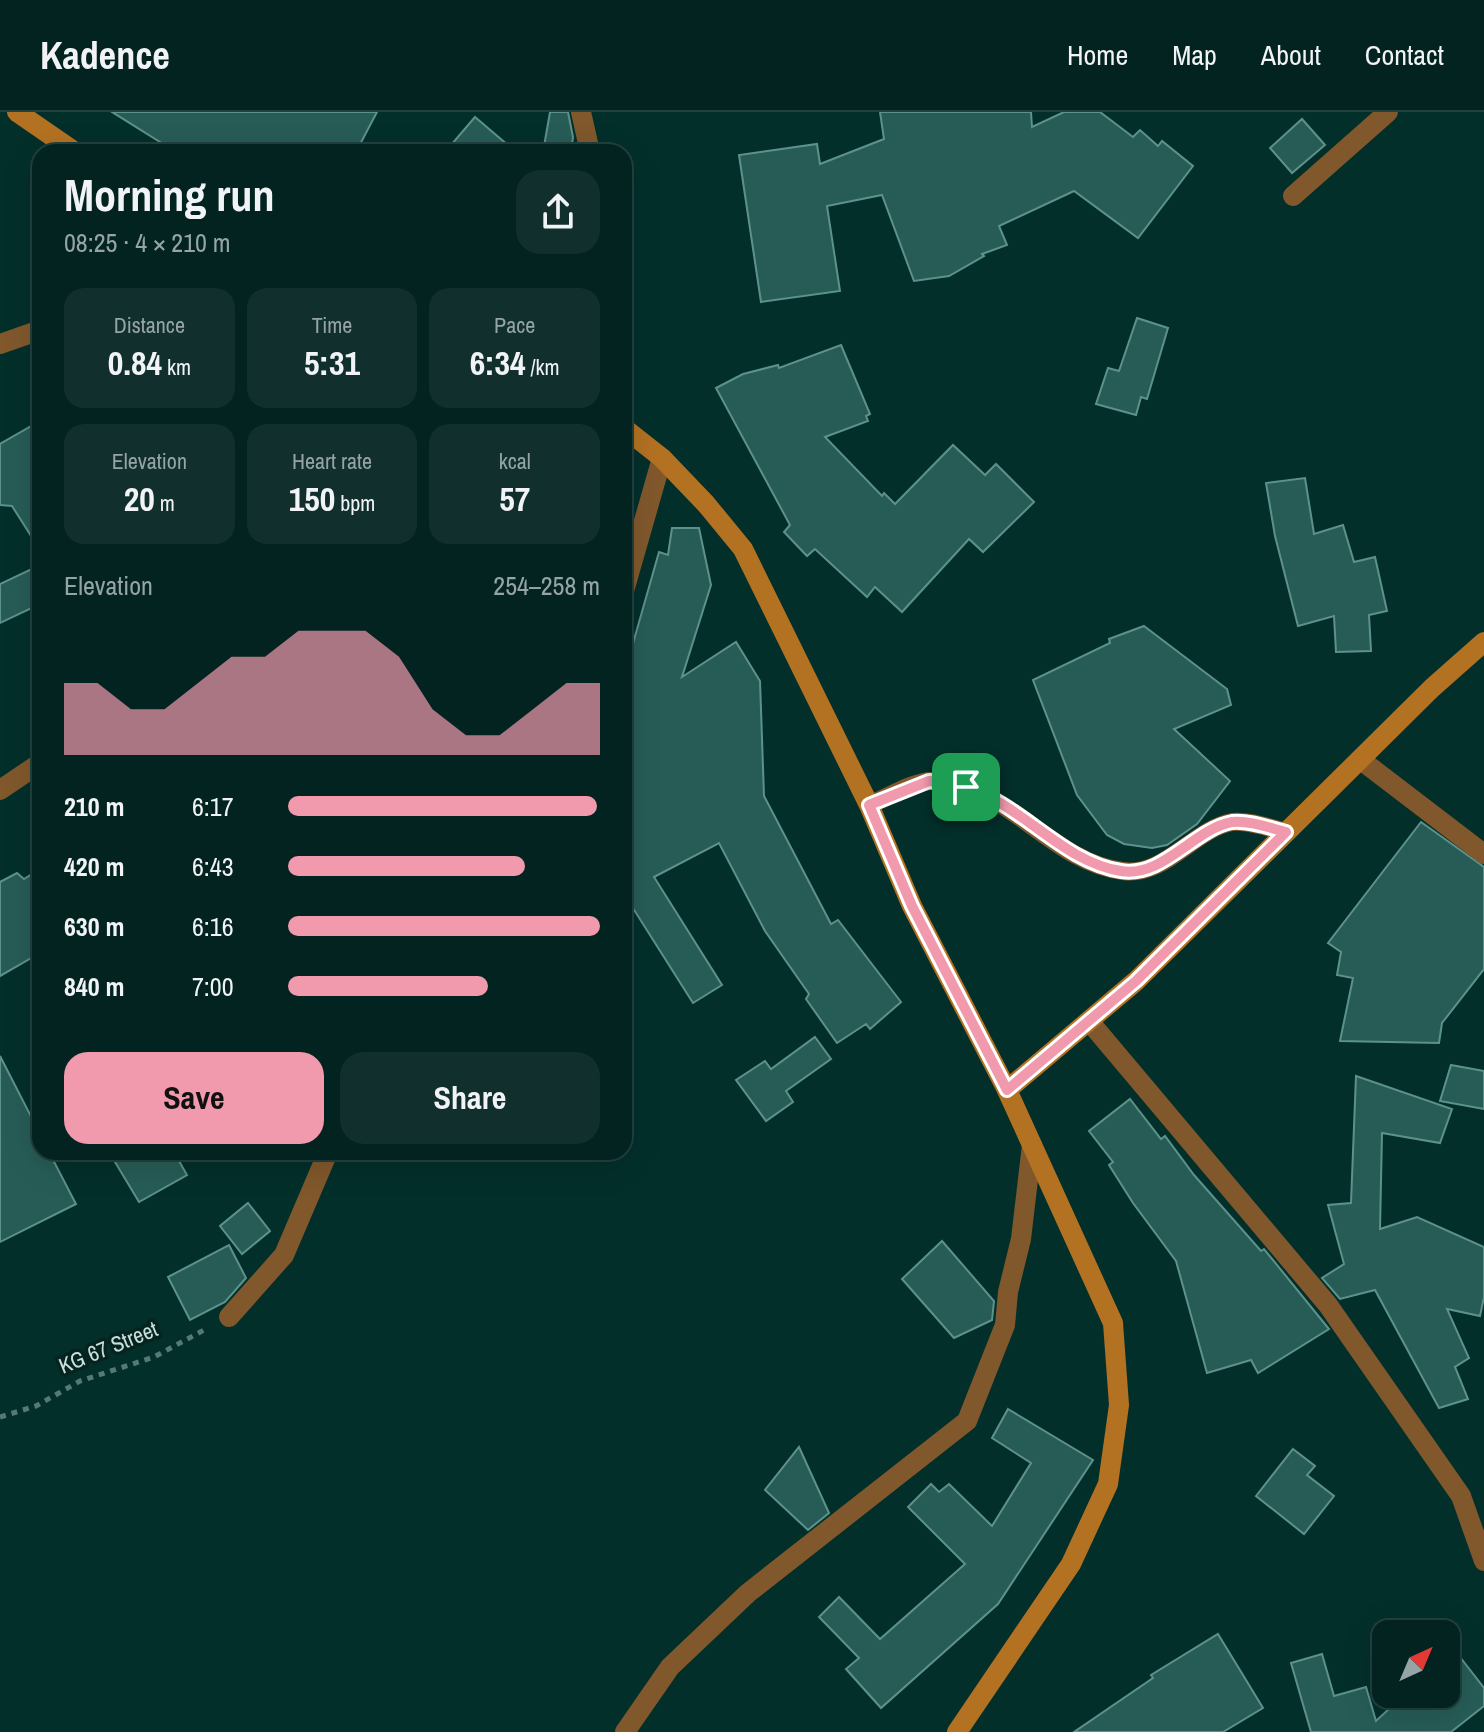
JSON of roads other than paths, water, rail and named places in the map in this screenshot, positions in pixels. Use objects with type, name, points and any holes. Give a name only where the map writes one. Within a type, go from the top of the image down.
[{"type":"main road","points":[[17,112],[63,144]]},
{"type":"main road","points":[[632,434],[662,458],[743,549],[869,805],[912,906],[1007,1090],[1113,1323],[1119,1405],[1108,1484],[1071,1564],[957,1732]]},
{"type":"main road","points":[[1007,1090],[1136,981],[1432,688],[1484,642]]},
{"type":"street","points":[[581,112],[588,144]]},
{"type":"street","points":[[1293,196],[1388,112]]},
{"type":"street","points":[[0,344],[32,333]]},
{"type":"street","points":[[632,563],[662,458]]},
{"type":"street","points":[[1361,760],[1484,854]]},
{"type":"street","points":[[0,790],[32,768]]},
{"type":"street","points":[[1089,1021],[1328,1305],[1461,1496],[1484,1561]]},
{"type":"street","points":[[625,1732],[670,1667],[748,1593],[967,1421],[1005,1325],[1021,1239],[1032,1145]]},
{"type":"street","points":[[229,1317],[284,1255],[325,1160]]},
{"type":"lane","points":[[869,805],[929,781],[966,787],[1006,807],[1056,842],[1102,867],[1126,872],[1156,864],[1215,827],[1235,821],[1286,832]]}]
